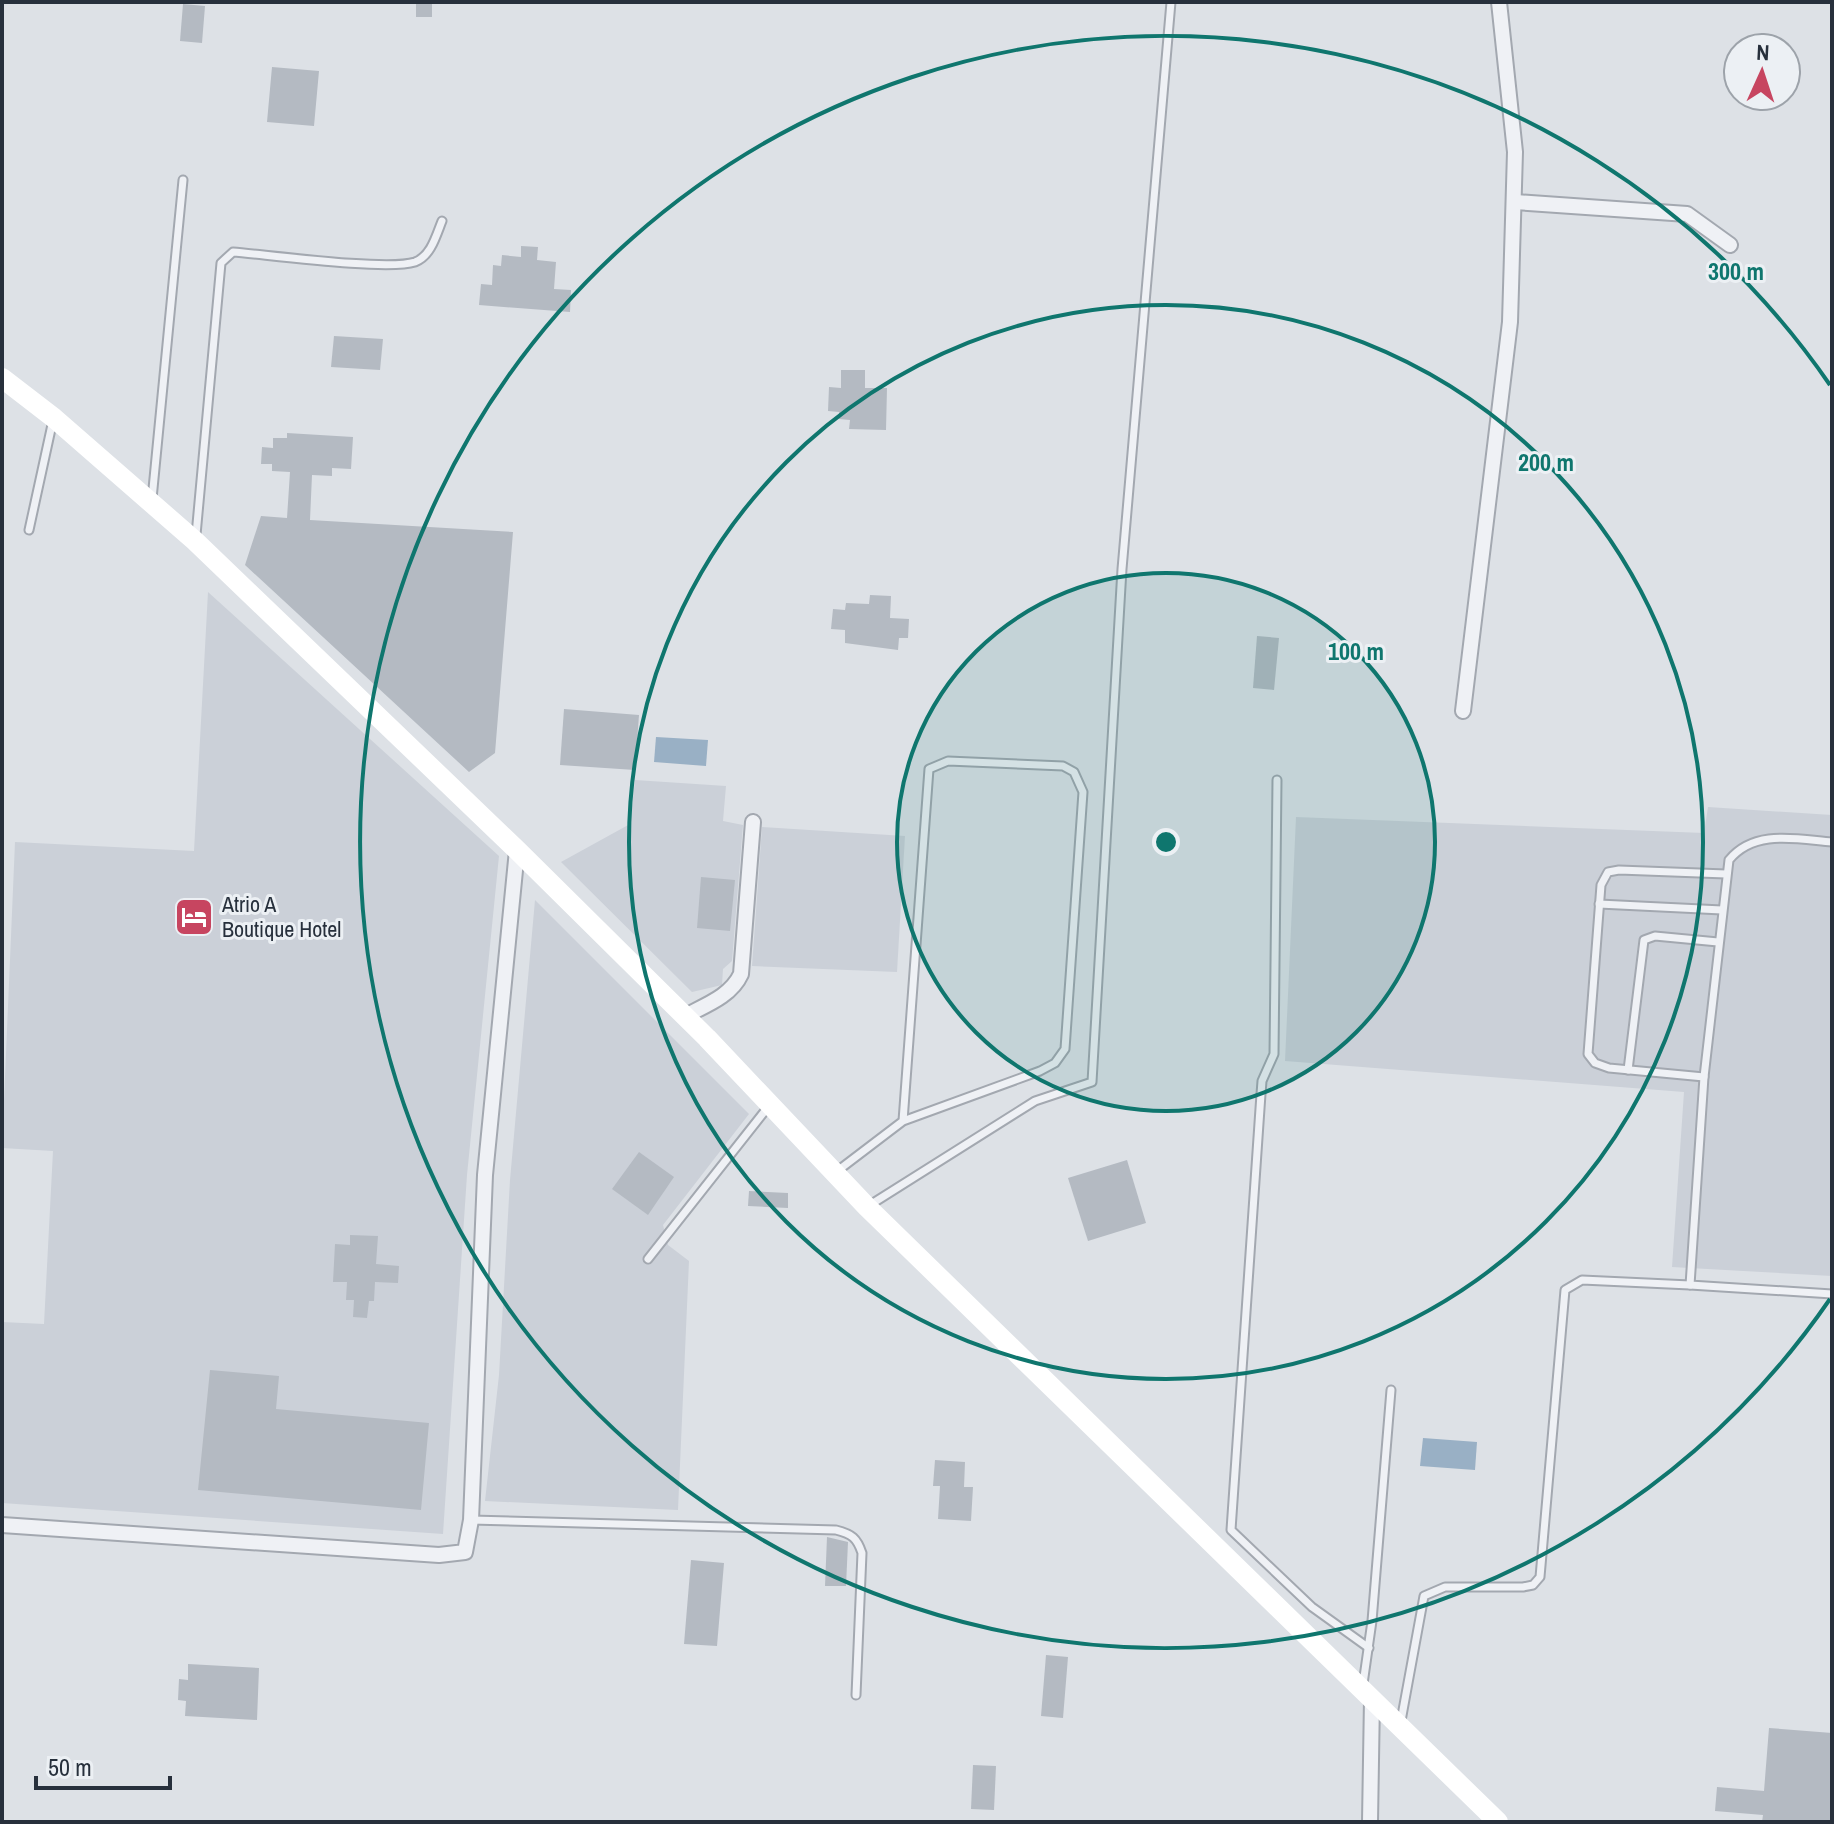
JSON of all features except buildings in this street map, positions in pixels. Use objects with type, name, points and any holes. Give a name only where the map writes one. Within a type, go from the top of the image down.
[{"type":"main road","points":[[2,378],[54,418],[195,541],[517,850],[685,1016],[867,1207],[1141,1477],[1401,1723],[1498,1822]]},
{"type":"street","points":[[1463,711],[1503,395],[1515,202],[1515,152],[1499,2]]},
{"type":"street","points":[[1515,202],[1687,214],[1730,245]]},
{"type":"street","points":[[685,1016],[726,994],[736,985],[741,974],[753,822]]},
{"type":"street","points":[[2,1525],[439,1555],[465,1552],[471,1520],[485,1175],[517,850]]},
{"type":"street","points":[[1367,1693],[1370,1822]]},
{"type":"street","points":[[1477,1799],[1477,1822]]},
{"type":"lane","points":[[867,1207],[1035,1101],[1092,1082],[1122,569],[1171,2]]},
{"type":"lane","points":[[152,502],[183,180]]},
{"type":"lane","points":[[195,541],[221,263],[225,256],[233,252],[371,262],[415,262],[431,248],[442,221]]},
{"type":"lane","points":[[29,530],[54,418]]},
{"type":"lane","points":[[835,1173],[903,1121],[1040,1071],[1055,1063],[1065,1049],[1083,792],[1074,772],[1063,766],[948,761],[929,769],[903,1121]]},
{"type":"lane","points":[[1277,780],[1274,1054],[1262,1081],[1231,1530],[1312,1607],[1369,1648]]},
{"type":"lane","points":[[1690,1285],[1704,1077],[1729,860],[1739,848],[1754,840],[1779,838],[1832,842]]},
{"type":"lane","points":[[1704,1077],[1628,1070],[1595,1063],[1588,1054],[1599,904],[1603,877],[1619,870],[1726,874]]},
{"type":"lane","points":[[1599,904],[1722,910]]},
{"type":"lane","points":[[1628,1070],[1644,940],[1655,936],[1718,942]]},
{"type":"lane","points":[[648,1259],[769,1105]]},
{"type":"lane","points":[[1401,1723],[1424,1596],[1445,1587],[1523,1587],[1533,1585],[1540,1577],[1565,1290],[1582,1280],[1832,1294]]},
{"type":"lane","points":[[1367,1693],[1391,1390]]},
{"type":"lane","points":[[471,1520],[836,1530],[849,1533],[857,1539],[862,1553],[856,1695]]},
{"type":"shaded area","points":[[208,592],[499,856],[467,1175],[443,1534],[2,1503],[2,1322],[44,1324],[53,1151],[2,1148],[15,842],[194,851]]},
{"type":"shaded area","points":[[635,780],[726,786],[723,821],[743,825],[732,961],[723,969],[722,985],[692,992],[561,862],[630,824]]},
{"type":"shaded area","points":[[1708,807],[1832,815],[1832,1276],[1672,1267],[1684,1092],[1285,1061],[1296,817],[1704,833]]},
{"type":"shaded area","points":[[762,827],[905,836],[897,972],[752,966]]},
{"type":"shaded area","points":[[535,900],[749,1114],[663,1225],[668,1245],[689,1261],[678,1510],[485,1501],[499,1375],[510,1180]]},
{"type":"water","points":[[656,737],[708,740],[706,766],[654,762]]},
{"type":"water","points":[[1423,1438],[1477,1442],[1475,1470],[1420,1466]]},
{"type":"place","name":"Atrio A Boutique Hotel","points":[[194,917]]}]
